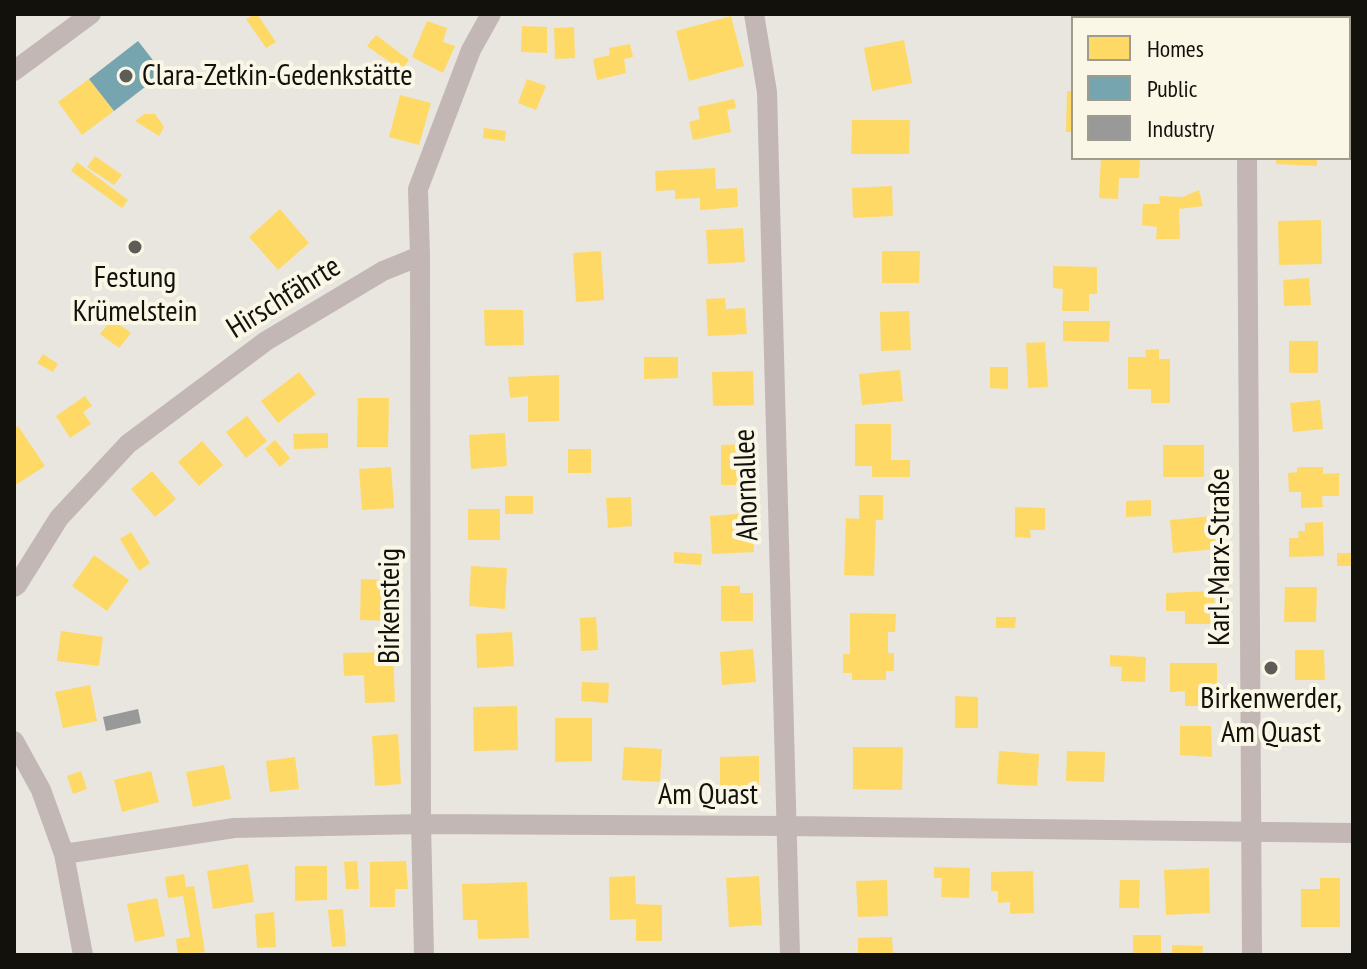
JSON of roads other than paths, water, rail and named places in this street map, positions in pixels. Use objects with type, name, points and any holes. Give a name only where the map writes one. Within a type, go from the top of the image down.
[{"type":"street","points":[[14,71],[91,14]]},
{"type":"street","points":[[420,256],[418,189],[471,50],[491,14]]},
{"type":"street","name":"Ahornallee","points":[[754,14],[767,92],[790,955]]},
{"type":"street","name":"Karl-Marx-Straße","points":[[1247,160],[1252,955]]},
{"type":"street","name":"Hirschfährte","points":[[14,587],[59,518],[128,444],[266,341],[383,271],[420,256]]},
{"type":"street","name":"Birkensteig","points":[[420,256],[424,955]]},
{"type":"street","points":[[14,741],[41,790],[64,854],[83,955]]},
{"type":"street","name":"Am Quast","points":[[64,854],[234,828],[421,824],[1353,833]]},
{"type":"place","name":"Clara-Zetkin-Gedenkstätte","points":[[126,76]]},
{"type":"place","name":"Festung Krümelstein","points":[[135,247]]},
{"type":"place","name":"Birkenwerder, Am Quast","points":[[1271,668]]}]
